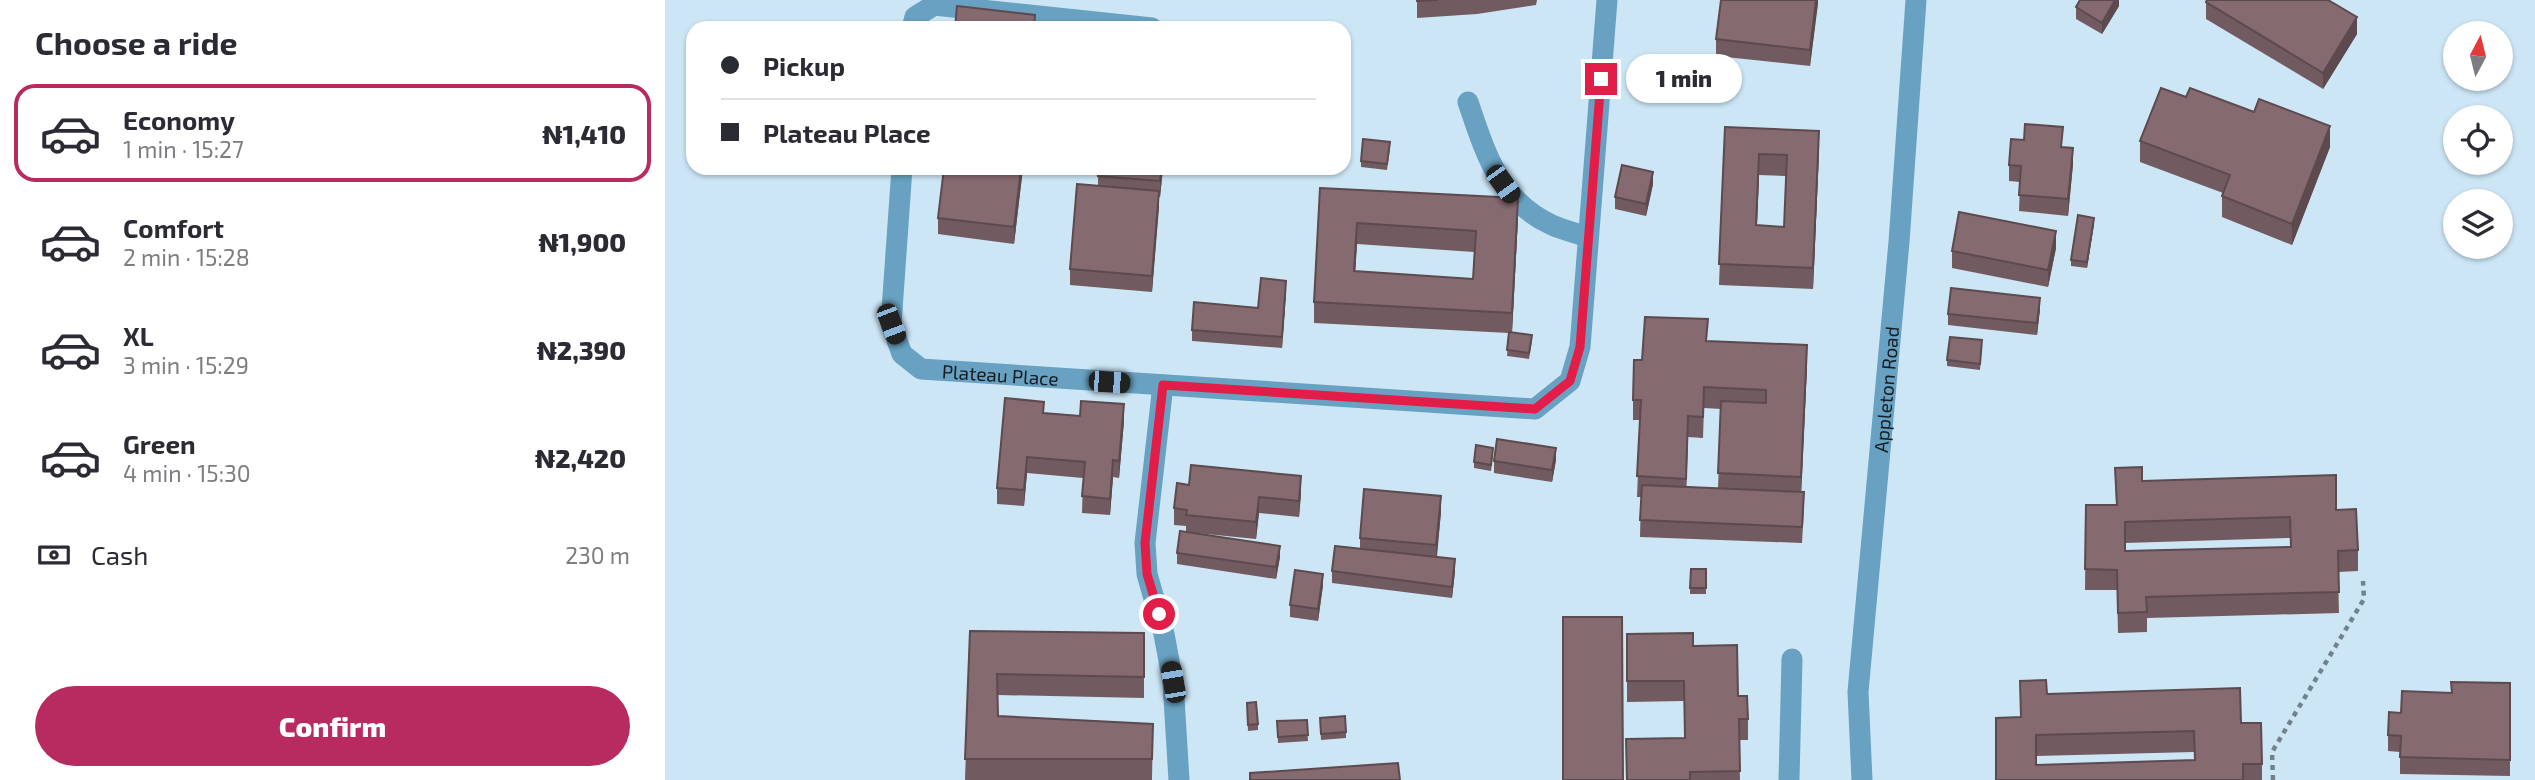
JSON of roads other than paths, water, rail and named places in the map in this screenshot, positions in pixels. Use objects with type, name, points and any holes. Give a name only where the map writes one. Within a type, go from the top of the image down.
[{"type":"street","name":"Plateau Place","points":[[902,175],[891,324],[902,354],[921,369],[1535,409],[1570,381],[1580,347],[1607,0]]},
{"type":"street","name":"Appleton Road","points":[[1862,780],[1858,692],[1899,242],[1916,0]]},
{"type":"street","points":[[914,21],[915,17],[933,5],[1085,21]]},
{"type":"street","points":[[1468,102],[1490,166],[1515,201],[1550,225],[1588,237]]},
{"type":"street","points":[[1163,385],[1145,543],[1147,574],[1164,634],[1173,682],[1179,780]]},
{"type":"street","points":[[1789,780],[1792,659]]}]
